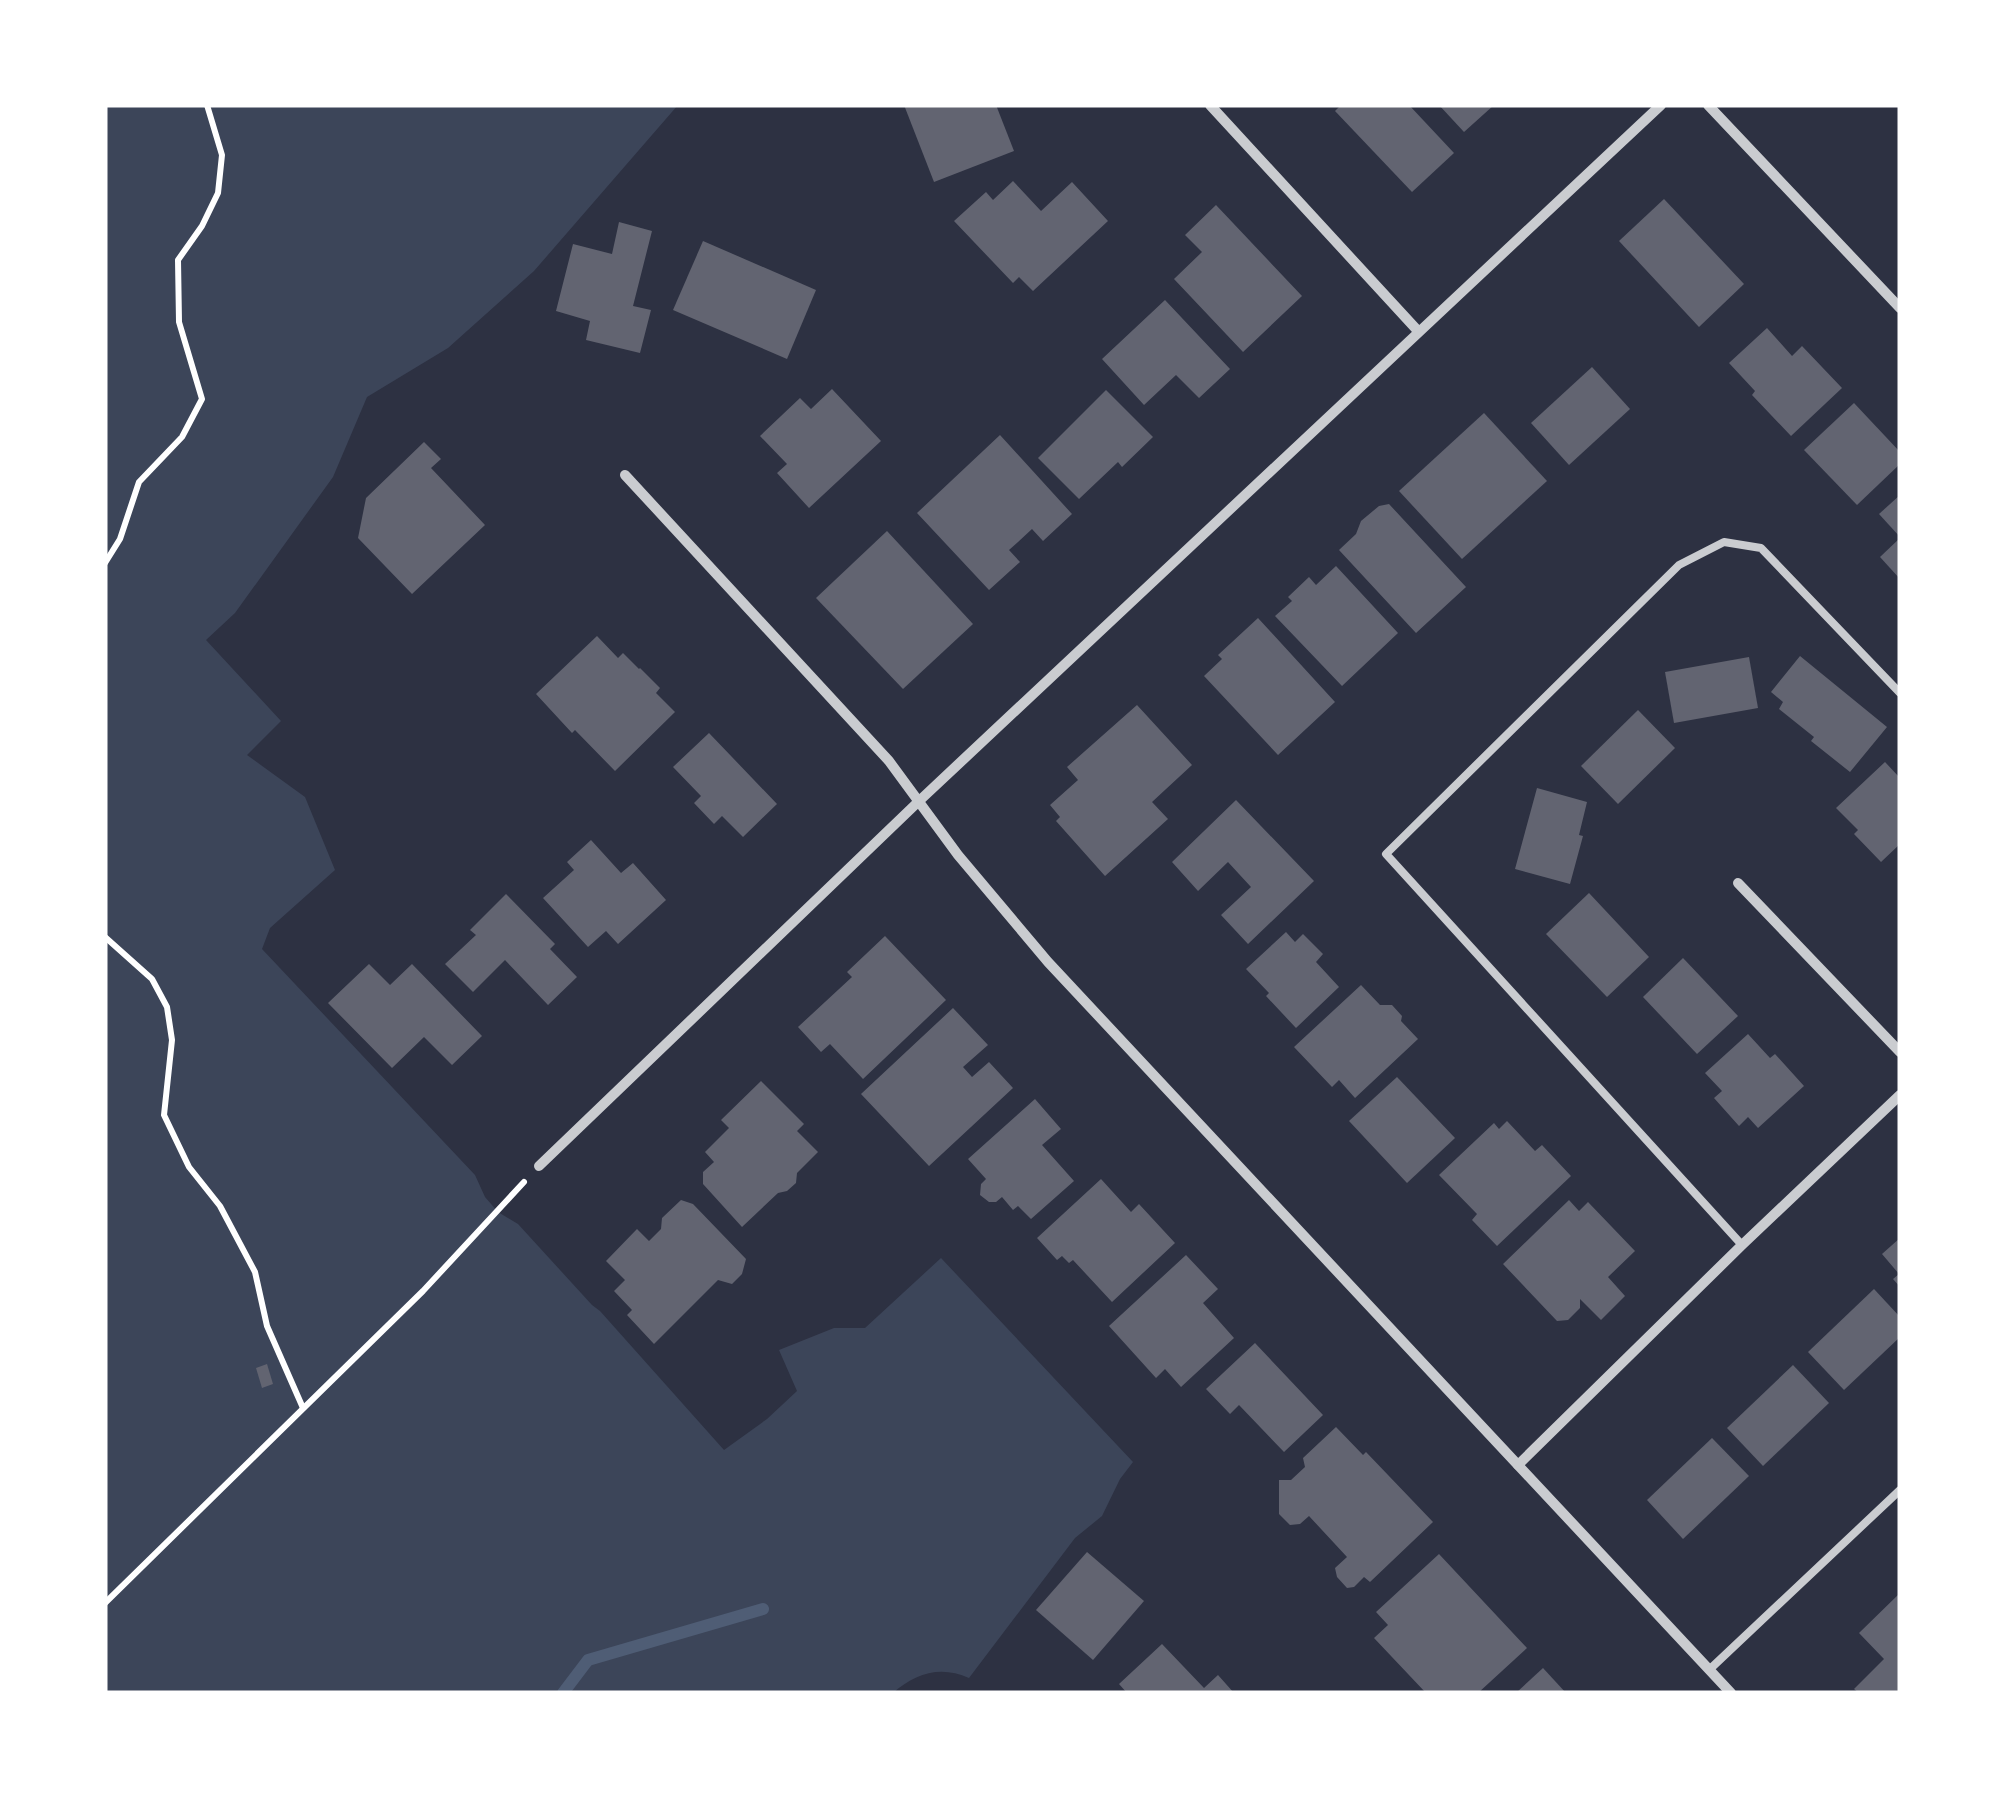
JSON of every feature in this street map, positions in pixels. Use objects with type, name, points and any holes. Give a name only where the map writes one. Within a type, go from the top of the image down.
[{"type":"street","points":[[1210,105],[1418,331]]},
{"type":"street","points":[[539,1166],[918,802],[1661,105]]},
{"type":"street","points":[[1708,105],[1900,308]]},
{"type":"street","points":[[625,476],[889,761],[958,855],[1048,962],[1731,1693]]},
{"type":"street","points":[[1738,884],[1900,1052]]},
{"type":"street","points":[[1518,1464],[1900,1095]]},
{"type":"lane","points":[[1742,1245],[1386,854],[1679,565],[1724,542],[1760,548],[1900,693]]},
{"type":"lane","points":[[1710,1670],[1900,1490]]},
{"type":"path","points":[[105,563],[120,538],[140,482],[182,436],[202,399],[179,322],[178,260],[202,226],[218,193],[222,155],[207,105]]},
{"type":"path","points":[[105,937],[152,978],[167,1007],[172,1040],[164,1115],[189,1167],[220,1206],[255,1272],[267,1326],[303,1408]]},
{"type":"path","points":[[105,1603],[448,1265],[539,1166]]},
{"type":"shaded area","points":[[105,105],[678,105],[534,271],[448,348],[367,397],[333,477],[235,613],[206,640],[281,721],[247,755],[305,797],[335,870],[270,928],[262,949],[475,1175],[485,1197],[498,1212],[518,1224],[724,1450],[797,1391],[779,1350],[834,1328],[865,1328],[941,1258],[1133,1462],[1102,1516],[1075,1538],[969,1678],[948,1672],[929,1673],[910,1680],[893,1693],[105,1693]]},
{"type":"building","points":[[904,105],[996,105],[1014,151],[934,182]]},
{"type":"building","points":[[1341,105],[1409,105],[1454,153],[1412,192],[1335,111]]},
{"type":"building","points":[[1439,105],[1494,105],[1464,132]]},
{"type":"building","points":[[1013,181],[1041,211],[1072,182],[1108,221],[1033,291],[1019,277],[1013,283],[954,221],[986,192],[993,200]]},
{"type":"building","points":[[1664,199],[1744,284],[1699,327],[1619,241]]},
{"type":"building","points":[[1216,205],[1302,296],[1243,352],[1174,279],[1202,252],[1185,235]]},
{"type":"building","points":[[619,222],[652,231],[633,306],[651,310],[640,353],[586,340],[590,321],[556,311],[573,244],[612,254]]},
{"type":"building","points":[[703,241],[816,290],[787,359],[673,310]]},
{"type":"building","points":[[1165,300],[1230,369],[1199,398],[1176,375],[1144,405],[1102,359]]},
{"type":"building","points":[[1767,328],[1792,356],[1802,346],[1842,388],[1791,436],[1752,395],[1755,391],[1729,363]]},
{"type":"building","points":[[1592,367],[1630,409],[1569,465],[1531,423]]},
{"type":"building","points":[[832,389],[881,441],[809,508],[777,473],[787,464],[760,436],[800,398],[811,409]]},
{"type":"building","points":[[1106,390],[1153,437],[1122,467],[1118,462],[1079,499],[1038,458]]},
{"type":"building","points":[[1854,403],[1900,452],[1900,464],[1857,505],[1804,450]]},
{"type":"building","points":[[1484,413],[1547,481],[1462,559],[1399,491]]},
{"type":"building","points":[[1000,435],[1072,514],[1043,541],[1032,529],[1009,550],[1020,562],[989,590],[917,513]]},
{"type":"building","points":[[424,442],[441,459],[431,468],[485,525],[412,594],[358,538],[366,498]]},
{"type":"building","points":[[1900,495],[1900,537],[1879,514]]},
{"type":"building","points":[[1389,504],[1466,587],[1416,633],[1339,550],[1356,534],[1361,521],[1379,506]]},
{"type":"building","points":[[887,531],[973,624],[903,689],[816,598]]},
{"type":"building","points":[[1900,538],[1900,579],[1880,557]]},
{"type":"building","points":[[1336,566],[1398,633],[1342,686],[1275,616],[1309,577],[1316,585]]},
{"type":"building","points":[[1258,618],[1335,702],[1278,755],[1204,676],[1222,659],[1218,655]]},
{"type":"building","points":[[597,636],[618,658],[623,653],[640,668],[660,688],[656,693],[675,712],[615,771],[536,694]]},
{"type":"building","points":[[1800,656],[1887,727],[1850,772],[1779,709],[1783,702],[1771,692]]},
{"type":"building","points":[[1749,657],[1758,708],[1674,723],[1665,672]]},
{"type":"building","points":[[1137,705],[1192,765],[1152,802],[1168,819],[1105,876],[1056,821],[1060,817],[1050,805],[1078,780],[1067,767]]},
{"type":"building","points":[[1638,710],[1675,748],[1618,804],[1581,766]]},
{"type":"building","points":[[709,733],[777,804],[743,837],[722,816],[714,824],[694,803],[701,796],[673,767]]},
{"type":"building","points":[[1885,762],[1900,778],[1900,844],[1881,862],[1836,808]]},
{"type":"building","points":[[1537,788],[1587,802],[1570,884],[1515,869]]},
{"type":"building","points":[[1236,800],[1314,881],[1248,944],[1221,915],[1251,887],[1228,862],[1198,891],[1172,862]]},
{"type":"building","points":[[591,840],[621,873],[633,863],[666,900],[618,944],[606,931],[588,947],[543,898],[574,870],[567,862]]},
{"type":"building","points":[[1589,893],[1649,957],[1607,997],[1546,934]]},
{"type":"building","points":[[506,894],[555,944],[550,949],[577,977],[548,1005],[505,960],[473,992],[445,964],[476,935],[470,930]]},
{"type":"building","points":[[1286,932],[1295,942],[1303,934],[1323,954],[1316,962],[1339,987],[1296,1028],[1246,969]]},
{"type":"building","points":[[885,936],[946,1000],[863,1079],[830,1044],[821,1052],[798,1027],[852,977],[847,972]]},
{"type":"building","points":[[1683,958],[1738,1016],[1697,1054],[1643,997]]},
{"type":"building","points":[[369,964],[390,985],[412,964],[482,1036],[452,1065],[424,1037],[392,1068],[328,1003]]},
{"type":"building","points":[[1361,985],[1380,1005],[1392,1005],[1418,1039],[1355,1098],[1339,1080],[1332,1087],[1294,1047]]},
{"type":"building","points":[[953,1008],[988,1045],[963,1067],[972,1077],[989,1062],[1013,1088],[929,1166],[861,1094]]},
{"type":"building","points":[[1748,1034],[1770,1058],[1775,1054],[1804,1086],[1758,1128],[1748,1117],[1739,1126],[1714,1098],[1722,1091],[1705,1073]]},
{"type":"building","points":[[1397,1077],[1455,1138],[1407,1183],[1349,1121]]},
{"type":"building","points":[[761,1081],[804,1124],[797,1131],[818,1152],[797,1173],[796,1183],[778,1193],[742,1227],[703,1184],[703,1172],[714,1162],[705,1152],[729,1128],[721,1120]]},
{"type":"building","points":[[1035,1099],[1061,1129],[1042,1145],[1074,1181],[1031,1219],[1018,1206],[1013,1210],[1002,1197],[989,1202],[980,1195],[986,1179],[968,1159]]},
{"type":"building","points":[[1507,1121],[1535,1151],[1542,1145],[1571,1176],[1497,1246],[1472,1220],[1477,1214],[1439,1175],[1494,1123],[1499,1129]]},
{"type":"building","points":[[1101,1179],[1131,1212],[1139,1204],[1175,1243],[1112,1302],[1073,1260],[1069,1263],[1062,1256],[1057,1260],[1037,1238]]},
{"type":"building","points":[[681,1200],[693,1204],[746,1259],[742,1274],[732,1284],[718,1280],[654,1344],[627,1315],[632,1310],[614,1291],[625,1280],[606,1261],[637,1229],[649,1241],[661,1229],[662,1218]]},
{"type":"building","points":[[1569,1200],[1579,1211],[1588,1202],[1635,1251],[1608,1277],[1625,1296],[1601,1320],[1580,1299],[1580,1308],[1568,1320],[1557,1321],[1503,1264]]},
{"type":"building","points":[[1900,1238],[1900,1287],[1893,1279],[1899,1274],[1882,1254]]},
{"type":"building","points":[[1186,1255],[1218,1289],[1203,1303],[1234,1338],[1181,1387],[1165,1369],[1156,1378],[1109,1326]]},
{"type":"building","points":[[1874,1289],[1900,1317],[1900,1337],[1844,1390],[1808,1352]]},
{"type":"building","points":[[1255,1343],[1323,1415],[1284,1452],[1239,1405],[1230,1414],[1206,1389]]},
{"type":"building","points":[[267,1364],[273,1384],[262,1388],[256,1368]]},
{"type":"building","points":[[1793,1365],[1829,1403],[1763,1466],[1727,1428]]},
{"type":"building","points":[[1336,1427],[1363,1455],[1366,1452],[1433,1522],[1370,1582],[1364,1577],[1347,1588],[1335,1568],[1347,1557],[1309,1516],[1300,1524],[1290,1525],[1279,1514],[1279,1480],[1291,1480],[1305,1467],[1303,1458]]},
{"type":"building","points":[[1712,1438],[1749,1476],[1683,1539],[1647,1500]]},
{"type":"building","points":[[1087,1552],[1144,1601],[1093,1660],[1036,1610]]},
{"type":"building","points":[[1439,1554],[1527,1648],[1478,1693],[1426,1693],[1374,1638],[1388,1625],[1376,1612]]},
{"type":"building","points":[[1900,1593],[1900,1693],[1859,1693],[1854,1689],[1884,1659],[1859,1633]]},
{"type":"building","points":[[1162,1644],[1204,1688],[1218,1675],[1234,1693],[1127,1693],[1119,1684]]},
{"type":"building","points":[[1543,1668],[1566,1693],[1516,1693]]},
{"type":"waterway","points":[[563,1693],[588,1660],[763,1609]]}]
